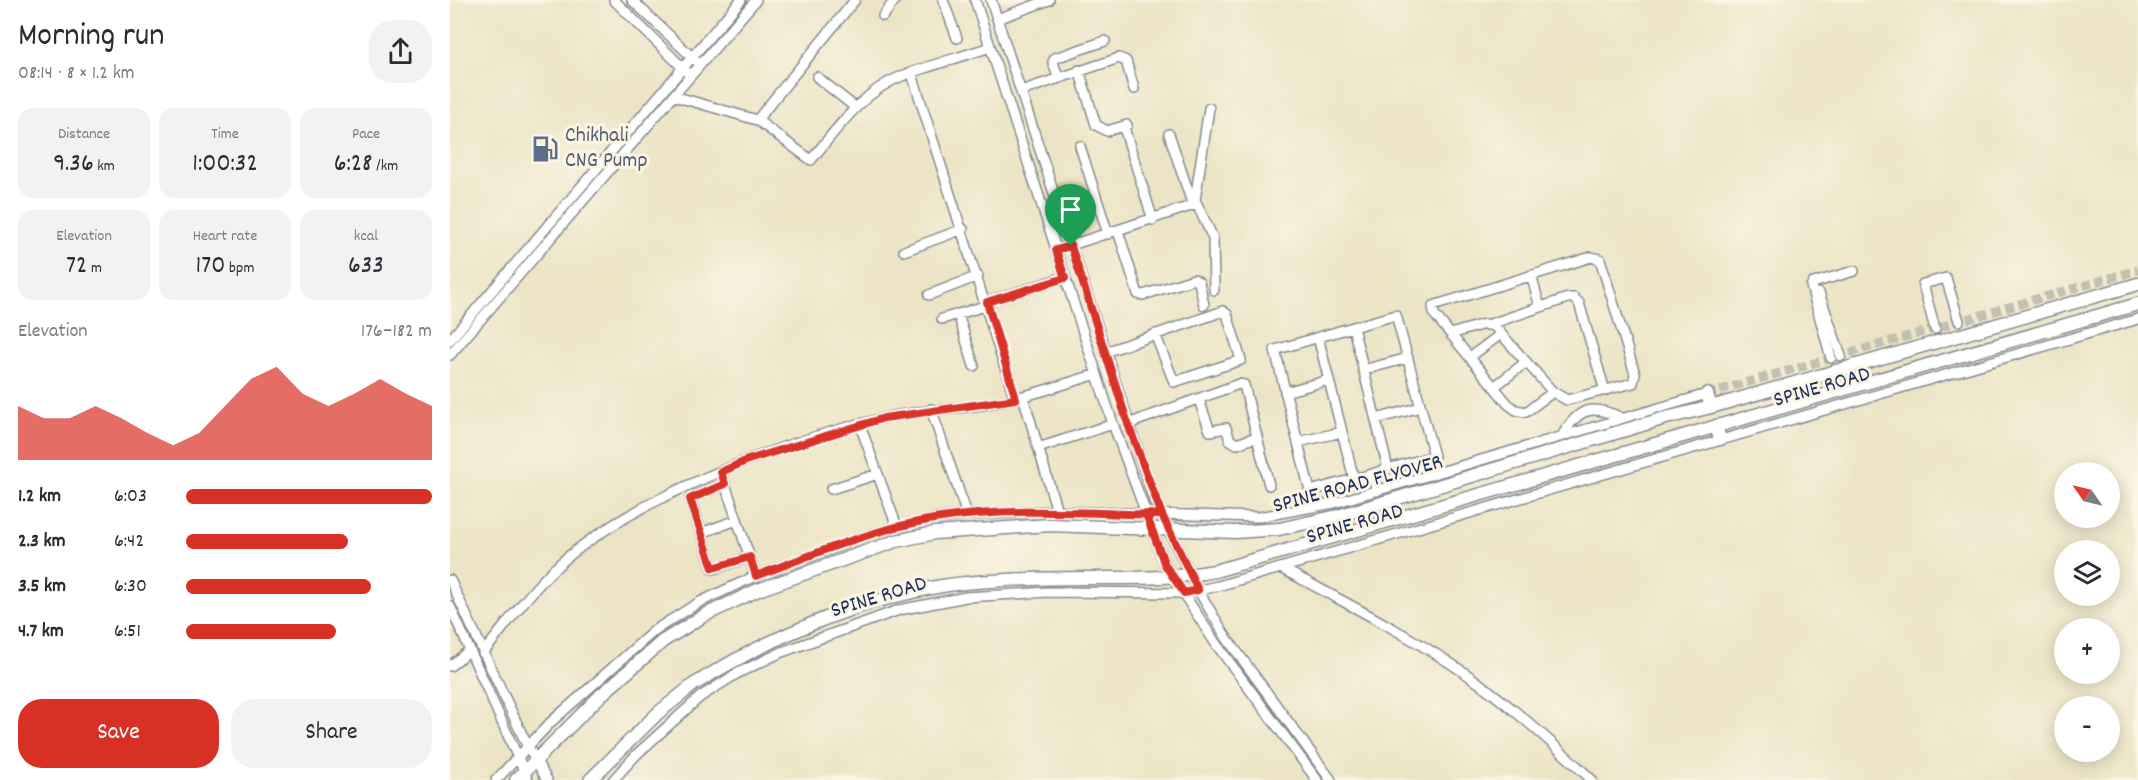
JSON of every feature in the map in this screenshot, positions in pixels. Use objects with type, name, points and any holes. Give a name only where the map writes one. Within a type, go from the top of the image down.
[{"type":"main road","name":"SPINE ROAD","points":[[1711,407],[2138,284]]},
{"type":"main road","name":"SPINE ROAD","points":[[1716,426],[2138,304]]},
{"type":"main road","points":[[1707,394],[1711,407]]},
{"type":"main road","name":"SPINE ROAD FLYOVER","points":[[536,760],[601,695],[663,641],[713,610],[758,590],[896,541],[935,533],[1039,525],[1235,532],[1279,529],[1338,516],[1662,419],[1711,407]]},
{"type":"main road","points":[[1716,426],[1720,439]]},
{"type":"main road","name":"SPINE ROAD FLYOVER","points":[[590,780],[658,713],[693,685],[731,661],[777,639],[908,593],[965,583],[1050,578],[1156,578],[1215,571],[1716,426]]},
{"type":"main road","points":[[523,777],[536,760]]},
{"type":"street","points":[[614,0],[691,76]]},
{"type":"street","points":[[632,0],[700,65]]},
{"type":"street","points":[[450,340],[741,0]]},
{"type":"street","points":[[450,356],[756,0]]},
{"type":"street","points":[[757,120],[855,0]]},
{"type":"street","points":[[883,16],[895,0]]},
{"type":"street","points":[[934,0],[944,0],[957,38]]},
{"type":"street","points":[[975,0],[1096,374],[1165,565],[1216,644],[1317,780]]},
{"type":"street","points":[[991,0],[1128,424],[1162,515],[1198,590],[1226,637],[1332,780]]},
{"type":"street","points":[[985,31],[998,22],[1049,0]]},
{"type":"street","points":[[1058,77],[1053,62],[1055,58],[1105,40]]},
{"type":"street","points":[[674,96],[757,120],[811,160],[856,108],[881,87],[903,76],[990,47]]},
{"type":"street","points":[[1021,91],[1079,70],[1123,58],[1134,90]]},
{"type":"street","points":[[1079,70],[1096,125],[1107,131],[1126,128],[1153,220]]},
{"type":"street","points":[[912,74],[987,304],[1038,448],[1057,512]]},
{"type":"street","points":[[818,77],[856,108]]},
{"type":"street","points":[[1195,205],[1209,108]]},
{"type":"street","points":[[1169,134],[1195,205],[1210,226],[1213,238],[1214,290]]},
{"type":"street","points":[[1080,146],[1138,294],[1143,296],[1194,279],[1199,282],[1204,305]]},
{"type":"street","points":[[1056,250],[1195,205]]},
{"type":"street","points":[[904,251],[963,230]]},
{"type":"street","points":[[1490,324],[1553,392],[1567,400],[1633,383],[1636,379],[1600,259],[1591,258],[1433,306],[1434,314],[1508,404],[1520,412],[1526,412],[1553,392]]},
{"type":"street","points":[[1819,293],[1836,357],[1811,286],[1813,283],[1854,271]]},
{"type":"street","points":[[1531,275],[1540,307]]},
{"type":"street","points":[[929,295],[978,276]]},
{"type":"street","points":[[942,319],[1065,278]]},
{"type":"street","points":[[1935,328],[1923,284],[1946,278],[1959,321]]},
{"type":"street","points":[[1451,334],[1574,298],[1579,303],[1605,391]]},
{"type":"street","points":[[1105,352],[1155,334],[1223,311],[1227,314],[1241,360],[1174,382],[1155,334]]},
{"type":"street","points":[[958,314],[974,366]]},
{"type":"street","points":[[1396,315],[1434,456],[1310,491],[1275,350],[1353,327],[1396,315]]},
{"type":"street","name":"SPINE ROAD","points":[[613,780],[637,754],[700,697],[738,673],[783,652],[899,610],[945,599],[1032,592],[1184,593],[1198,590],[1281,568],[2138,319]]},
{"type":"street","points":[[1353,327],[1388,469]]},
{"type":"street","points":[[1470,357],[1501,334]]},
{"type":"street","points":[[1318,337],[1354,479]]},
{"type":"street","points":[[1363,370],[1408,358]]},
{"type":"street","points":[[1494,387],[1526,362]]},
{"type":"street","points":[[483,653],[531,593],[578,549],[642,510],[721,472],[748,460],[860,425],[931,409],[986,405],[1019,398],[1096,374]]},
{"type":"street","points":[[1285,392],[1329,380]]},
{"type":"street","points":[[1128,424],[1239,384],[1244,385],[1269,485]]},
{"type":"street","name":"SPINE ROAD","points":[[496,780],[527,745],[630,650],[655,630],[698,603],[756,576],[897,527],[967,515],[1057,512],[1259,517],[1312,509],[1707,394]]},
{"type":"street","points":[[1583,397],[1586,411]]},
{"type":"street","points":[[1199,400],[1210,431],[1226,428],[1230,440],[1237,444],[1256,437]]},
{"type":"street","points":[[1376,419],[1421,407]]},
{"type":"street","points":[[931,409],[967,515]]},
{"type":"street","points":[[1562,436],[1571,421],[1586,411],[1602,409],[1622,418]]},
{"type":"street","points":[[1038,448],[1113,424]]},
{"type":"street","points":[[860,425],[897,527]]},
{"type":"street","points":[[1298,442],[1342,432]]},
{"type":"street","points":[[721,472],[756,576]]},
{"type":"street","points":[[831,489],[878,474]]},
{"type":"street","points":[[1372,474],[1377,490]]},
{"type":"street","points":[[725,484],[690,498],[701,533],[713,568],[750,557]]},
{"type":"street","points":[[701,533],[737,520]]},
{"type":"street","points":[[1281,568],[1403,633],[1452,664],[1496,697],[1592,780]]},
{"type":"street","points":[[450,580],[527,745],[547,780]]},
{"type":"street","points":[[450,606],[517,756],[523,777]]},
{"type":"street","points":[[450,666],[470,650]]},
{"type":"tunnel","points":[[1707,394],[2138,270]]},
{"type":"place","name":"Chikhali CNG Pump","points":[[545,149]]},
{"type":"route","points":[[1071,246],[1056,250],[1065,278],[987,302],[1016,399],[986,405],[931,409],[884,418],[748,460],[721,472],[725,484],[690,498],[713,568],[750,557],[756,576],[874,533],[933,519],[1050,511],[1137,513],[1162,515],[1198,590],[1184,593],[1165,565],[1146,514],[1162,515],[1154,500],[1128,424],[1071,246]]}]
